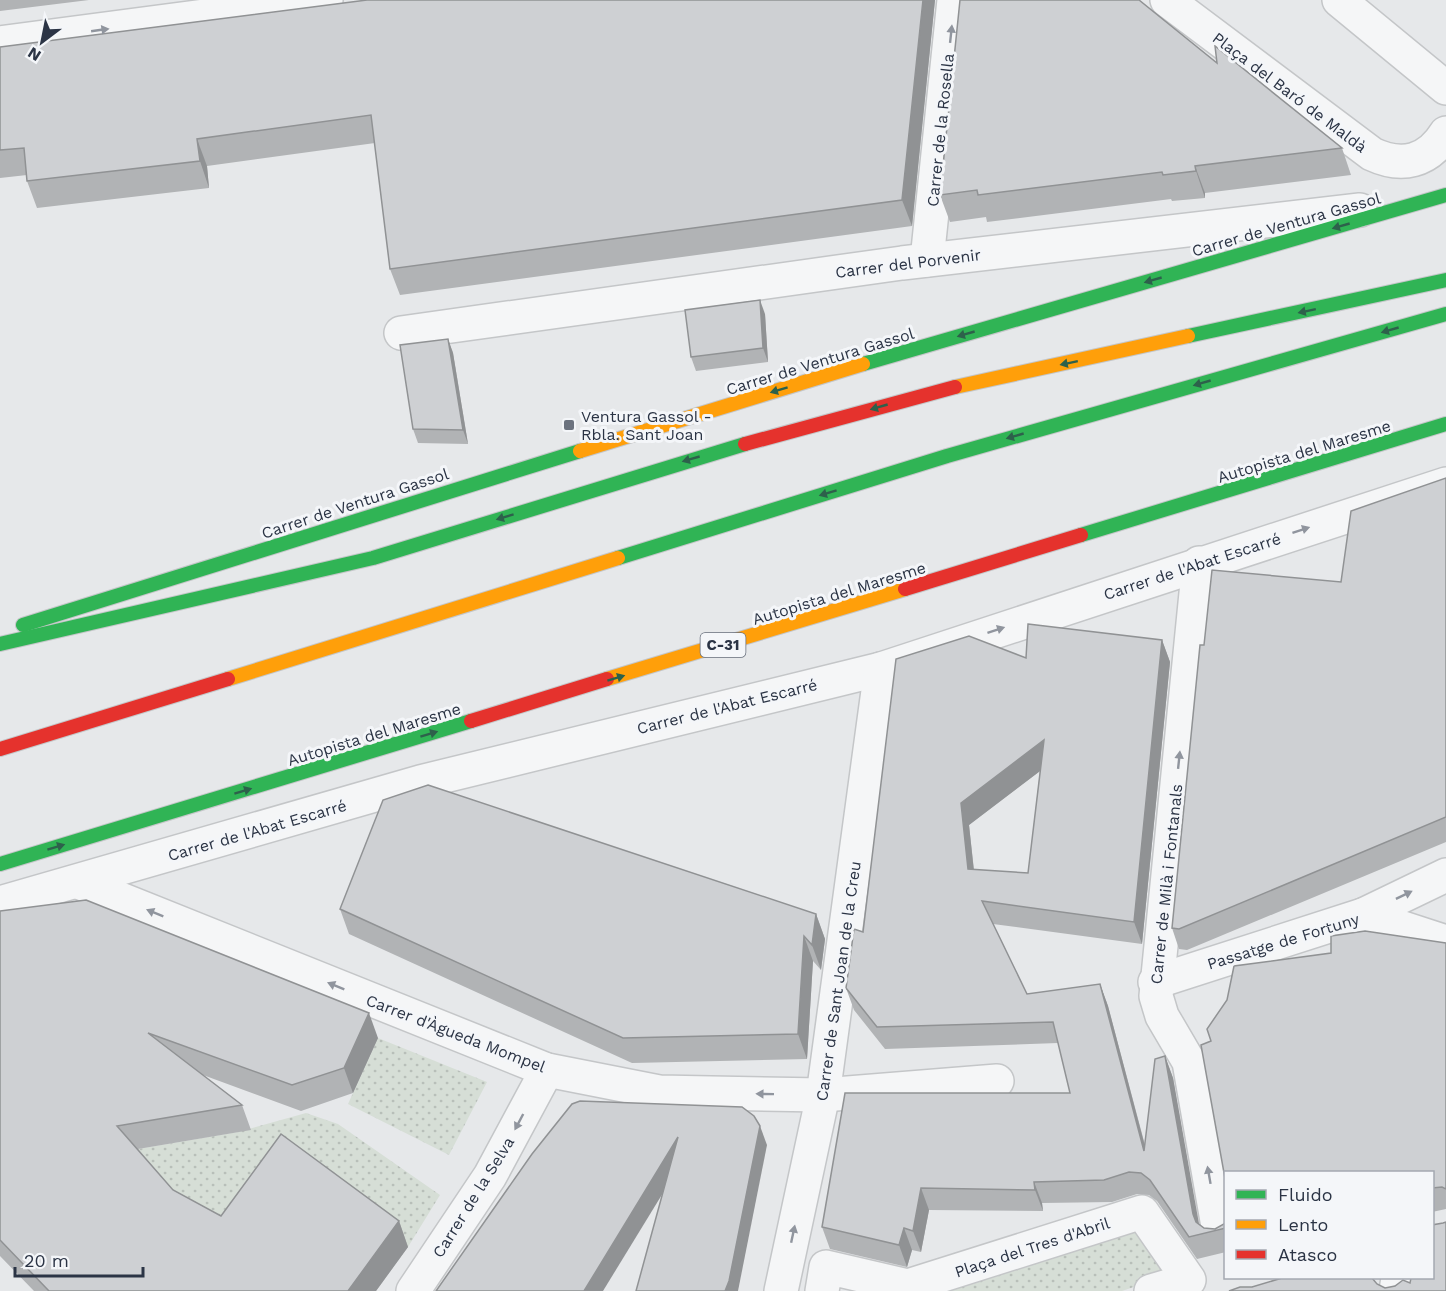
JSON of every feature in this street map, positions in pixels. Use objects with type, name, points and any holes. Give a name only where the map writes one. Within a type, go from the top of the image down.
[{"type":"main road","name":"Carrer de Ventura Gassol","points":[[0,633],[434,495],[903,352],[1431,200]]},
{"type":"main road","points":[[0,644],[373,558],[690,459],[919,395],[1446,280]]},
{"type":"main road","points":[[0,749],[947,456],[1446,314]]},
{"type":"main road","name":"Autopista del Maresme","points":[[0,864],[1446,424]]},
{"type":"street","points":[[0,43],[326,0]]},
{"type":"street","name":"Carrer de la Rosella","points":[[927,260],[954,0]]},
{"type":"street","name":"Plaça del Baró de Maldà","points":[[1167,0],[1372,154],[1395,162],[1415,162],[1431,152],[1446,133]]},
{"type":"street","points":[[1339,0],[1446,88]]},
{"type":"street","name":"Carrer del Porvenir","points":[[401,333],[927,260],[1431,200]]},
{"type":"street","name":"Carrer de l'Abat Escarré","points":[[0,903],[420,782],[881,669],[1446,484]]},
{"type":"street","name":"Carrer de Milà i Fontanals","points":[[1199,563],[1155,982],[1156,996],[1162,1016],[1189,1062],[1219,1232]]},
{"type":"street","name":"Carrer de Sant Joan de la Creu","points":[[781,1291],[824,1095],[881,669]]},
{"type":"street","points":[[1363,915],[1446,875]]},
{"type":"street","name":"Carrer d'Àgueda Mompel","points":[[78,882],[546,1070],[659,1092],[824,1095],[997,1081]]},
{"type":"street","name":"Passatge de Fortuny","points":[[1155,982],[1363,915],[1446,942]]},
{"type":"street","name":"Carrer de la Selva","points":[[413,1291],[489,1176],[546,1070]]},
{"type":"street","name":"Plaça del Tres d'Abril","points":[[822,1291],[826,1267],[908,1286],[1142,1212],[1189,1280],[1151,1291]]},
{"type":"shaded area","points":[[378,1038],[487,1082],[449,1155],[348,1104]]},
{"type":"shaded area","points":[[306,1113],[338,1124],[440,1195],[408,1247],[351,1206],[230,1241],[126,1151],[238,1132]]},
{"type":"shaded area","points":[[1143,1221],[1175,1273],[1122,1291],[944,1291]]},
{"type":"building","points":[[367,0],[923,0],[902,200],[390,269],[371,115],[197,139],[200,161],[27,181],[24,148],[0,150],[0,47]]},
{"type":"building","points":[[960,0],[1139,0],[1217,63],[1215,46],[1342,148],[1195,166],[1196,171],[1163,175],[1162,172],[978,195],[977,190],[940,195]]},
{"type":"building","points":[[760,300],[763,348],[691,357],[685,310]]},
{"type":"building","points":[[448,339],[463,430],[413,429],[400,345]]},
{"type":"building","points":[[1446,478],[1446,817],[1179,929],[1172,928],[1200,645],[1204,645],[1212,570],[1341,582],[1351,511]]},
{"type":"building","points":[[1028,624],[1162,640],[1134,922],[982,901],[1027,994],[1100,984],[1144,1151],[1155,1059],[1165,1056],[1193,1214],[1196,1222],[1204,1228],[1215,1229],[1224,1224],[1224,1228],[1189,1237],[1150,1180],[1141,1173],[1129,1172],[1104,1180],[1034,1182],[1035,1190],[921,1188],[913,1231],[904,1228],[899,1245],[822,1227],[845,1093],[1070,1093],[1053,1022],[877,1027],[846,988],[854,929],[863,932],[896,659],[969,636],[1026,658]],"holes":[[[1044,740],[1028,873],[968,869],[961,803]]]},
{"type":"building","points":[[428,785],[816,914],[812,945],[804,936],[798,1034],[623,1038],[340,909],[383,800]]},
{"type":"building","points":[[86,900],[369,1013],[344,1068],[292,1085],[148,1033],[242,1105],[117,1126],[173,1190],[221,1216],[281,1134],[399,1221],[348,1291],[49,1291],[0,1240],[0,911]]},
{"type":"building","points":[[1365,931],[1446,943],[1446,1189],[1434,1188],[1434,1171],[1224,1171],[1224,1173],[1201,1045],[1211,1041],[1207,1029],[1227,1000],[1234,966],[1331,953],[1331,936]]},
{"type":"building","points":[[580,1101],[742,1107],[754,1116],[760,1126],[729,1281],[725,1291],[636,1291],[678,1137],[584,1291],[436,1291],[532,1154],[572,1104]]},
{"type":"building","points":[[1446,1222],[1446,1291],[1229,1291],[1279,1279],[1373,1279],[1385,1288],[1395,1286],[1403,1280],[1410,1283],[1411,1279],[1434,1279],[1434,1225]]},
{"type":"traffic: fast","points":[[863,364],[1446,195]]},
{"type":"traffic: fast","points":[[1188,336],[1446,280]]},
{"type":"traffic: fast","points":[[618,558],[947,456],[1446,314]]},
{"type":"traffic: fast","points":[[1081,535],[1446,424]]},
{"type":"traffic: fast","points":[[0,644],[373,558],[745,444]]},
{"type":"traffic: fast","points":[[23,625],[580,451]]},
{"type":"traffic: fast","points":[[0,864],[471,721]]},
{"type":"traffic: slow","points":[[955,387],[1188,336]]},
{"type":"traffic: slow","points":[[580,451],[863,364]]},
{"type":"traffic: slow","points":[[228,679],[618,558]]},
{"type":"traffic: slow","points":[[607,679],[905,589]]},
{"type":"traffic: jam","points":[[745,444],[955,387]]},
{"type":"traffic: jam","points":[[905,589],[1081,535]]},
{"type":"traffic: jam","points":[[0,749],[228,679]]},
{"type":"traffic: jam","points":[[471,721],[607,679]]},
{"type":"place","name":"Ventura Gassol - Rbla. Sant Joan","points":[[569,425]]}]
